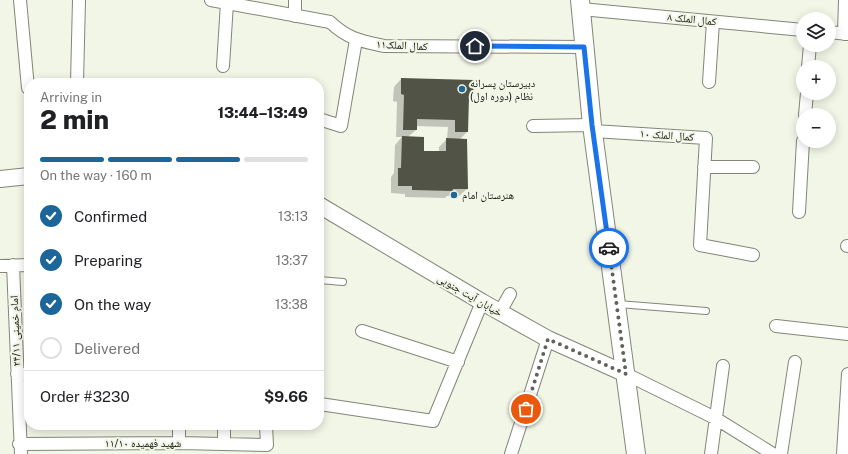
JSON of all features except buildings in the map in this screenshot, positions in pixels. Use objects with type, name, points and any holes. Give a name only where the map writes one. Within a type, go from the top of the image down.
[{"type":"main road","points":[[580,4],[593,128],[636,454]]},
{"type":"street","points":[[20,0],[27,78]]},
{"type":"street","points":[[77,78],[79,0]]},
{"type":"street","name":"کمال الملک۱۱","points":[[211,0],[330,22],[341,32],[356,40],[384,46],[584,47]]},
{"type":"street","points":[[295,0],[295,16]]},
{"type":"street","points":[[836,33],[846,34],[845,0]]},
{"type":"street","points":[[224,66],[227,3]]},
{"type":"street","name":"کمال الملک ۸","points":[[580,4],[712,22],[796,29]]},
{"type":"street","points":[[709,82],[712,22]]},
{"type":"street","points":[[324,121],[341,126],[356,40]]},
{"type":"street","points":[[533,126],[593,128]]},
{"type":"street","name":"کمال الملک ۱۰","points":[[593,128],[706,138],[700,245],[753,255]]},
{"type":"street","points":[[799,212],[803,148]]},
{"type":"street","points":[[704,167],[753,167]]},
{"type":"street","points":[[0,179],[24,177]]},
{"type":"street","name":"خیابان آیت جنوبی","points":[[324,209],[548,339],[626,374]]},
{"type":"street","name":"امام خمینی ۲۴/۱۱","points":[[13,265],[23,374],[20,449]]},
{"type":"street","points":[[0,266],[24,265]]},
{"type":"street","points":[[500,312],[510,294]]},
{"type":"street","points":[[324,405],[433,421],[482,302]]},
{"type":"street","points":[[776,326],[848,334]]},
{"type":"street","points":[[362,331],[458,362]]},
{"type":"street","points":[[511,454],[548,339]]},
{"type":"street","points":[[781,454],[795,362]]},
{"type":"street","points":[[711,454],[723,366]]},
{"type":"street","points":[[626,374],[715,418],[772,454]]},
{"type":"street","points":[[843,454],[848,374]]},
{"type":"street","points":[[179,430],[179,443]]},
{"type":"street","points":[[224,430],[224,444]]},
{"type":"street","name":"شهید فهمیده ۱۱/۱۰","points":[[20,449],[179,443],[267,445],[266,430]]},
{"type":"lane","points":[[324,280],[343,282]]},
{"type":"lane","points":[[616,304],[706,311]]},
{"type":"way so far","points":[[526,409],[548,339],[626,374],[609,248]]},
{"type":"place","name":"دبیرستان پسرانه نظام (دوره اول)","points":[[462,89]]},
{"type":"place","name":"هنرستان امام","points":[[454,195]]},
{"type":"route","points":[[475,46],[584,47],[592,125],[609,248]]}]
